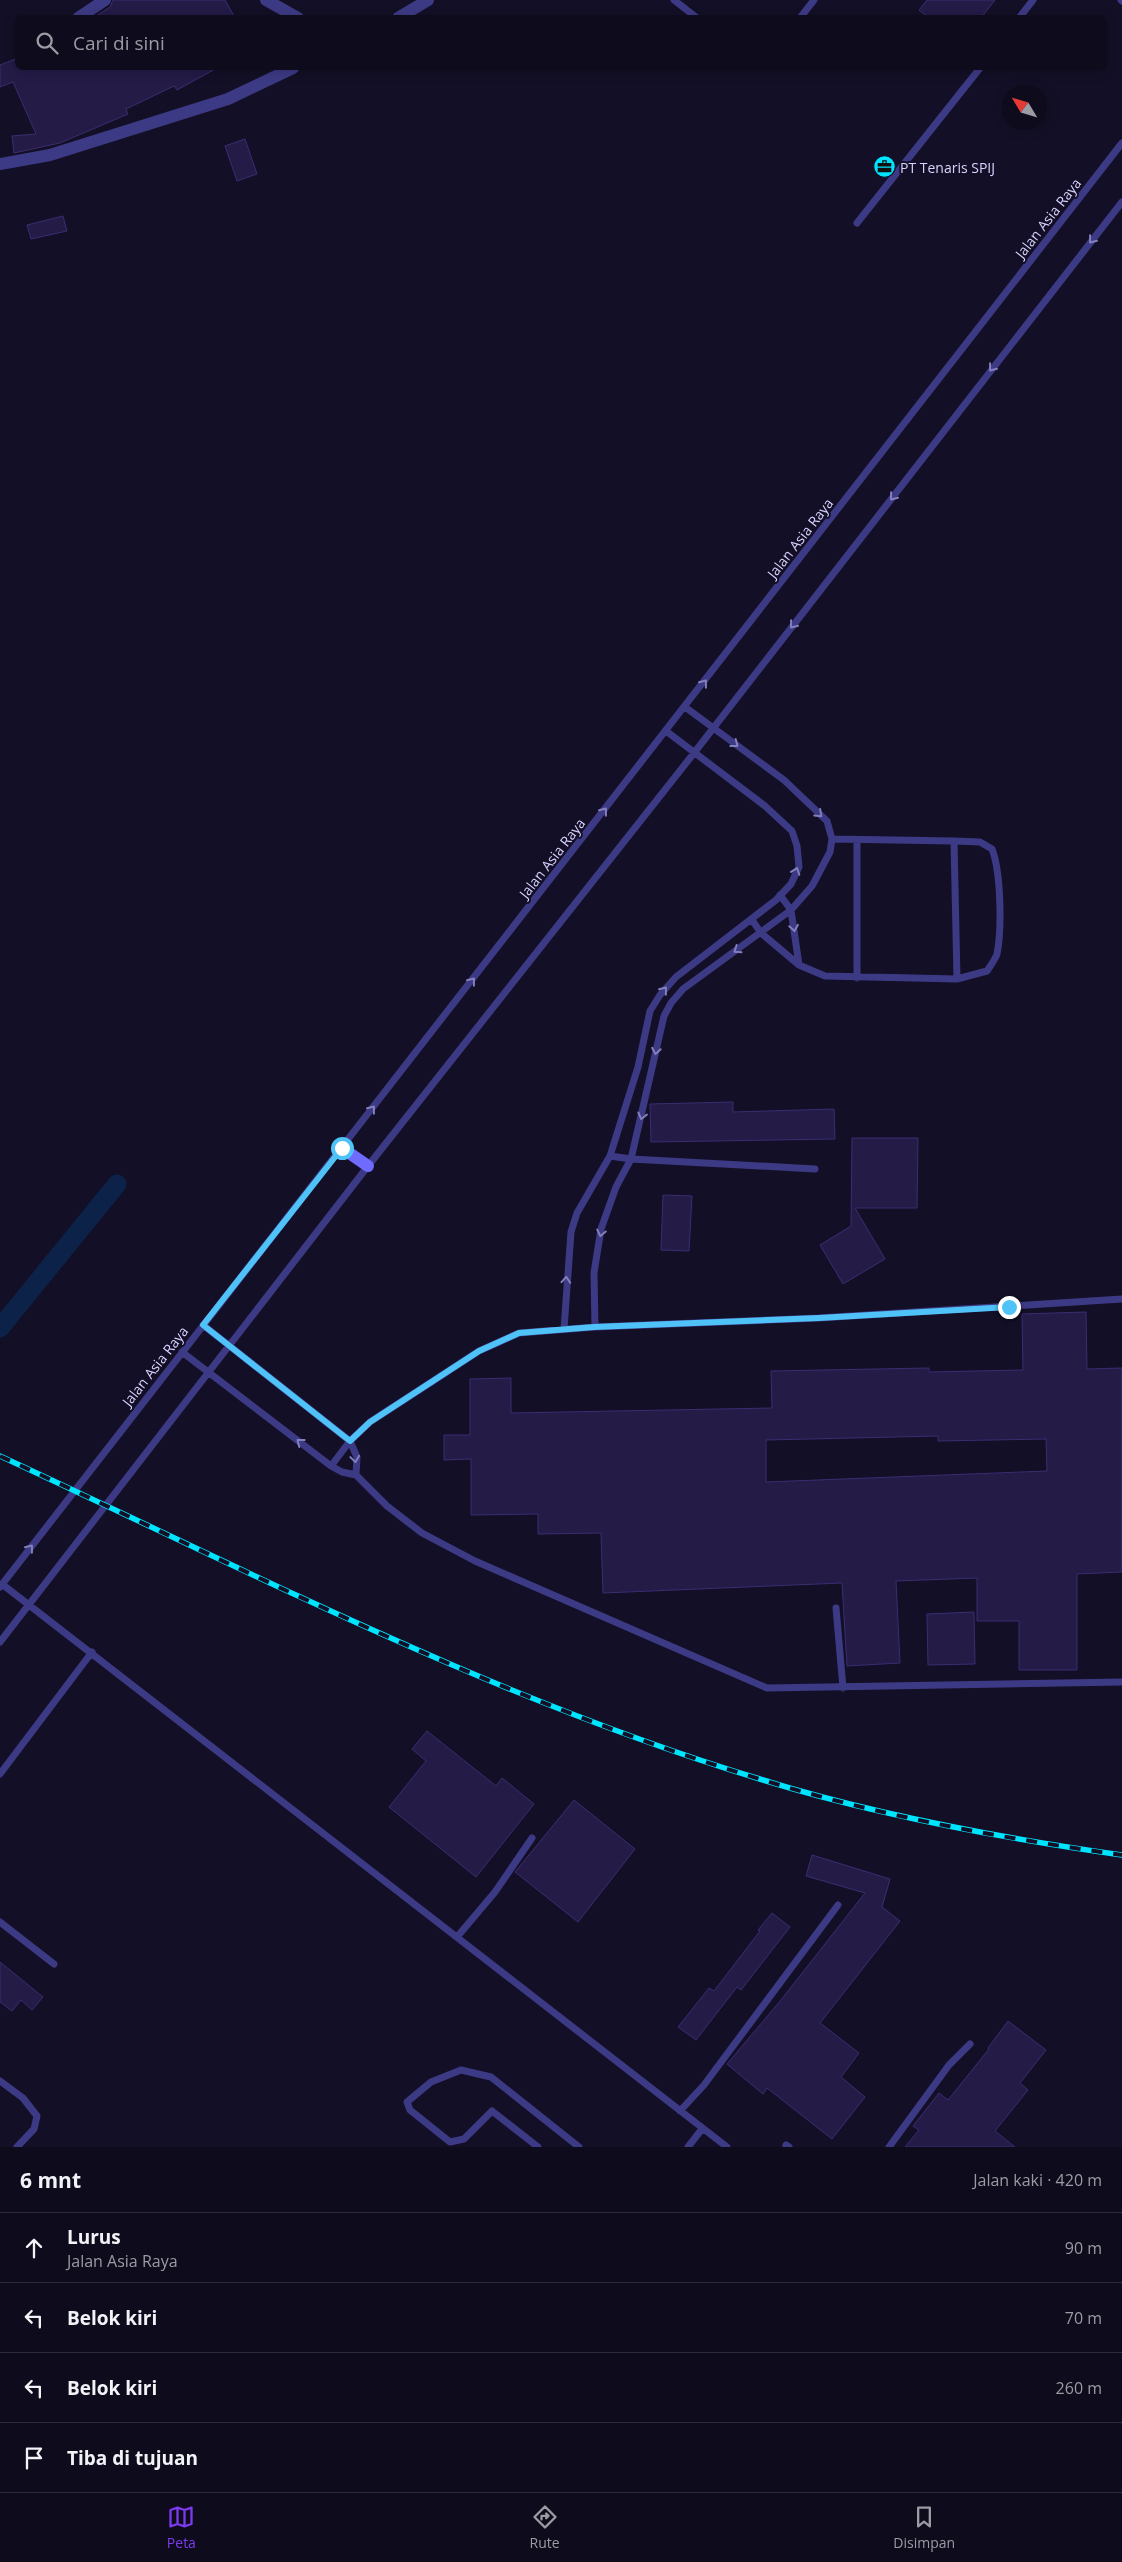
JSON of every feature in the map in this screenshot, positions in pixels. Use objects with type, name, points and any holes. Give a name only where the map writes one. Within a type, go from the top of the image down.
[{"type":"street","points":[[82,15],[105,0]]},
{"type":"street","points":[[266,0],[293,15]]},
{"type":"street","points":[[403,15],[428,0]]},
{"type":"street","points":[[0,164],[50,155],[228,99],[290,70]]},
{"type":"street","points":[[342,1148],[368,1166]]},
{"type":"lane","points":[[674,0],[693,15]]},
{"type":"lane","points":[[802,15],[814,0]]},
{"type":"lane","points":[[1022,15],[1033,0]]},
{"type":"lane","points":[[857,223],[978,70]]},
{"type":"lane","name":"Jalan Asia Raya","points":[[1,1585],[1122,143]]},
{"type":"lane","points":[[0,1642],[368,1166],[713,728],[1122,202]]},
{"type":"lane","points":[[594,1327],[594,1273],[601,1228],[616,1187],[631,1159],[664,1016],[671,1003],[683,990],[791,910],[812,886],[830,852],[832,839],[827,822],[784,780],[685,707]]},
{"type":"lane","points":[[564,1329],[571,1232],[577,1213],[610,1156],[638,1067],[650,1011],[676,977],[752,920],[780,895],[791,884],[799,867],[797,846],[792,831],[765,806],[666,731]]},
{"type":"lane","points":[[752,920],[761,933],[799,965],[825,976],[957,979],[987,971],[996,956],[999,918],[998,863],[992,848],[980,842],[832,839]]},
{"type":"lane","points":[[857,841],[857,978]]},
{"type":"lane","points":[[954,841],[957,979]]},
{"type":"lane","points":[[780,895],[791,910],[799,965]]},
{"type":"lane","points":[[610,1156],[631,1159],[815,1169]]},
{"type":"lane","points":[[332,1466],[350,1441],[370,1422],[479,1351],[519,1333],[594,1327],[828,1318],[1122,1299]]},
{"type":"lane","points":[[203,1325],[350,1441],[357,1457],[356,1475]]},
{"type":"lane","points":[[182,1352],[332,1466],[342,1472],[356,1475],[387,1506],[422,1533],[475,1561],[685,1651],[723,1671],[766,1688],[1122,1682]]},
{"type":"lane","points":[[1,1585],[30,1603],[727,2147]]},
{"type":"lane","points":[[836,1608],[842,1688]]},
{"type":"lane","points":[[0,1774],[92,1652]]},
{"type":"lane","points":[[457,1937],[495,1892],[532,1838]]},
{"type":"lane","points":[[680,2112],[704,2085],[838,1905]]},
{"type":"lane","points":[[0,1922],[54,1964]]},
{"type":"lane","points":[[889,2147],[949,2065],[970,2044]]},
{"type":"lane","points":[[538,2147],[492,2111],[464,2139],[450,2142],[410,2110],[408,2102],[431,2082],[461,2070],[491,2077],[579,2147]]},
{"type":"lane","points":[[0,2081],[23,2098],[37,2116],[34,2129],[17,2147]]},
{"type":"lane","points":[[688,2147],[702,2129]]},
{"type":"building","points":[[113,0],[225,0],[233,15],[98,15],[110,7]]},
{"type":"building","points":[[927,0],[995,0],[983,15],[925,15],[919,10]]},
{"type":"building","points":[[15,59],[15,70],[213,70],[177,90],[174,86],[126,109],[128,114],[60,143],[14,153],[12,136],[36,134],[13,82],[0,87],[0,65]]},
{"type":"building","points":[[245,139],[257,174],[237,181],[225,146]]},
{"type":"building","points":[[63,216],[67,231],[31,239],[27,225]]},
{"type":"building","points":[[733,1102],[733,1112],[834,1109],[835,1139],[651,1142],[650,1104]]},
{"type":"building","points":[[852,1138],[918,1138],[917,1208],[855,1208],[885,1259],[843,1284],[820,1245],[851,1226]]},
{"type":"building","points":[[663,1195],[692,1196],[689,1251],[661,1250]]},
{"type":"building","points":[[1086,1312],[1087,1369],[1122,1368],[1122,1572],[1077,1574],[1077,1670],[1019,1670],[1019,1621],[977,1621],[977,1578],[896,1581],[900,1663],[847,1666],[842,1583],[603,1593],[601,1533],[538,1534],[538,1514],[471,1515],[471,1459],[444,1460],[444,1435],[470,1435],[470,1379],[511,1378],[511,1413],[772,1408],[771,1371],[929,1368],[929,1372],[1023,1370],[1022,1314]],"holes":[[[938,1436],[938,1441],[1046,1439],[1047,1471],[766,1482],[766,1440]]]},
{"type":"building","points":[[974,1612],[975,1664],[928,1665],[927,1614]]},
{"type":"building","points":[[427,1731],[496,1786],[502,1778],[534,1804],[476,1877],[389,1807],[426,1761],[412,1749]]},
{"type":"building","points":[[574,1800],[635,1849],[578,1922],[515,1872]]},
{"type":"building","points":[[812,1855],[890,1879],[882,1907],[900,1921],[820,2023],[859,2053],[841,2077],[865,2097],[832,2139],[767,2088],[763,2094],[727,2064],[781,2000],[865,1893],[806,1876]]},
{"type":"building","points":[[772,1913],[790,1927],[741,1990],[737,1987],[696,2040],[678,2027],[709,1988],[714,1991]]},
{"type":"building","points":[[0,1962],[43,1997],[32,2010],[21,2000],[12,2011],[0,2002]]},
{"type":"building","points":[[1008,2021],[1046,2050],[1020,2083],[1028,2090],[995,2131],[1015,2147],[905,2147],[919,2130],[913,2126],[939,2093],[948,2100],[989,2049]]},
{"type":"waterway","points":[[0,1328],[117,1184]]},
{"type":"railway","points":[[0,1456],[282,1588],[471,1673],[567,1712],[664,1748],[763,1780],[851,1805],[941,1825],[1122,1855]]},
{"type":"place","name":"PT Tenaris SPIJ","points":[[884,167]]},
{"type":"route","points":[[342,1148],[203,1325],[350,1441],[370,1422],[479,1351],[519,1333],[594,1327],[819,1318],[1009,1307]]}]
